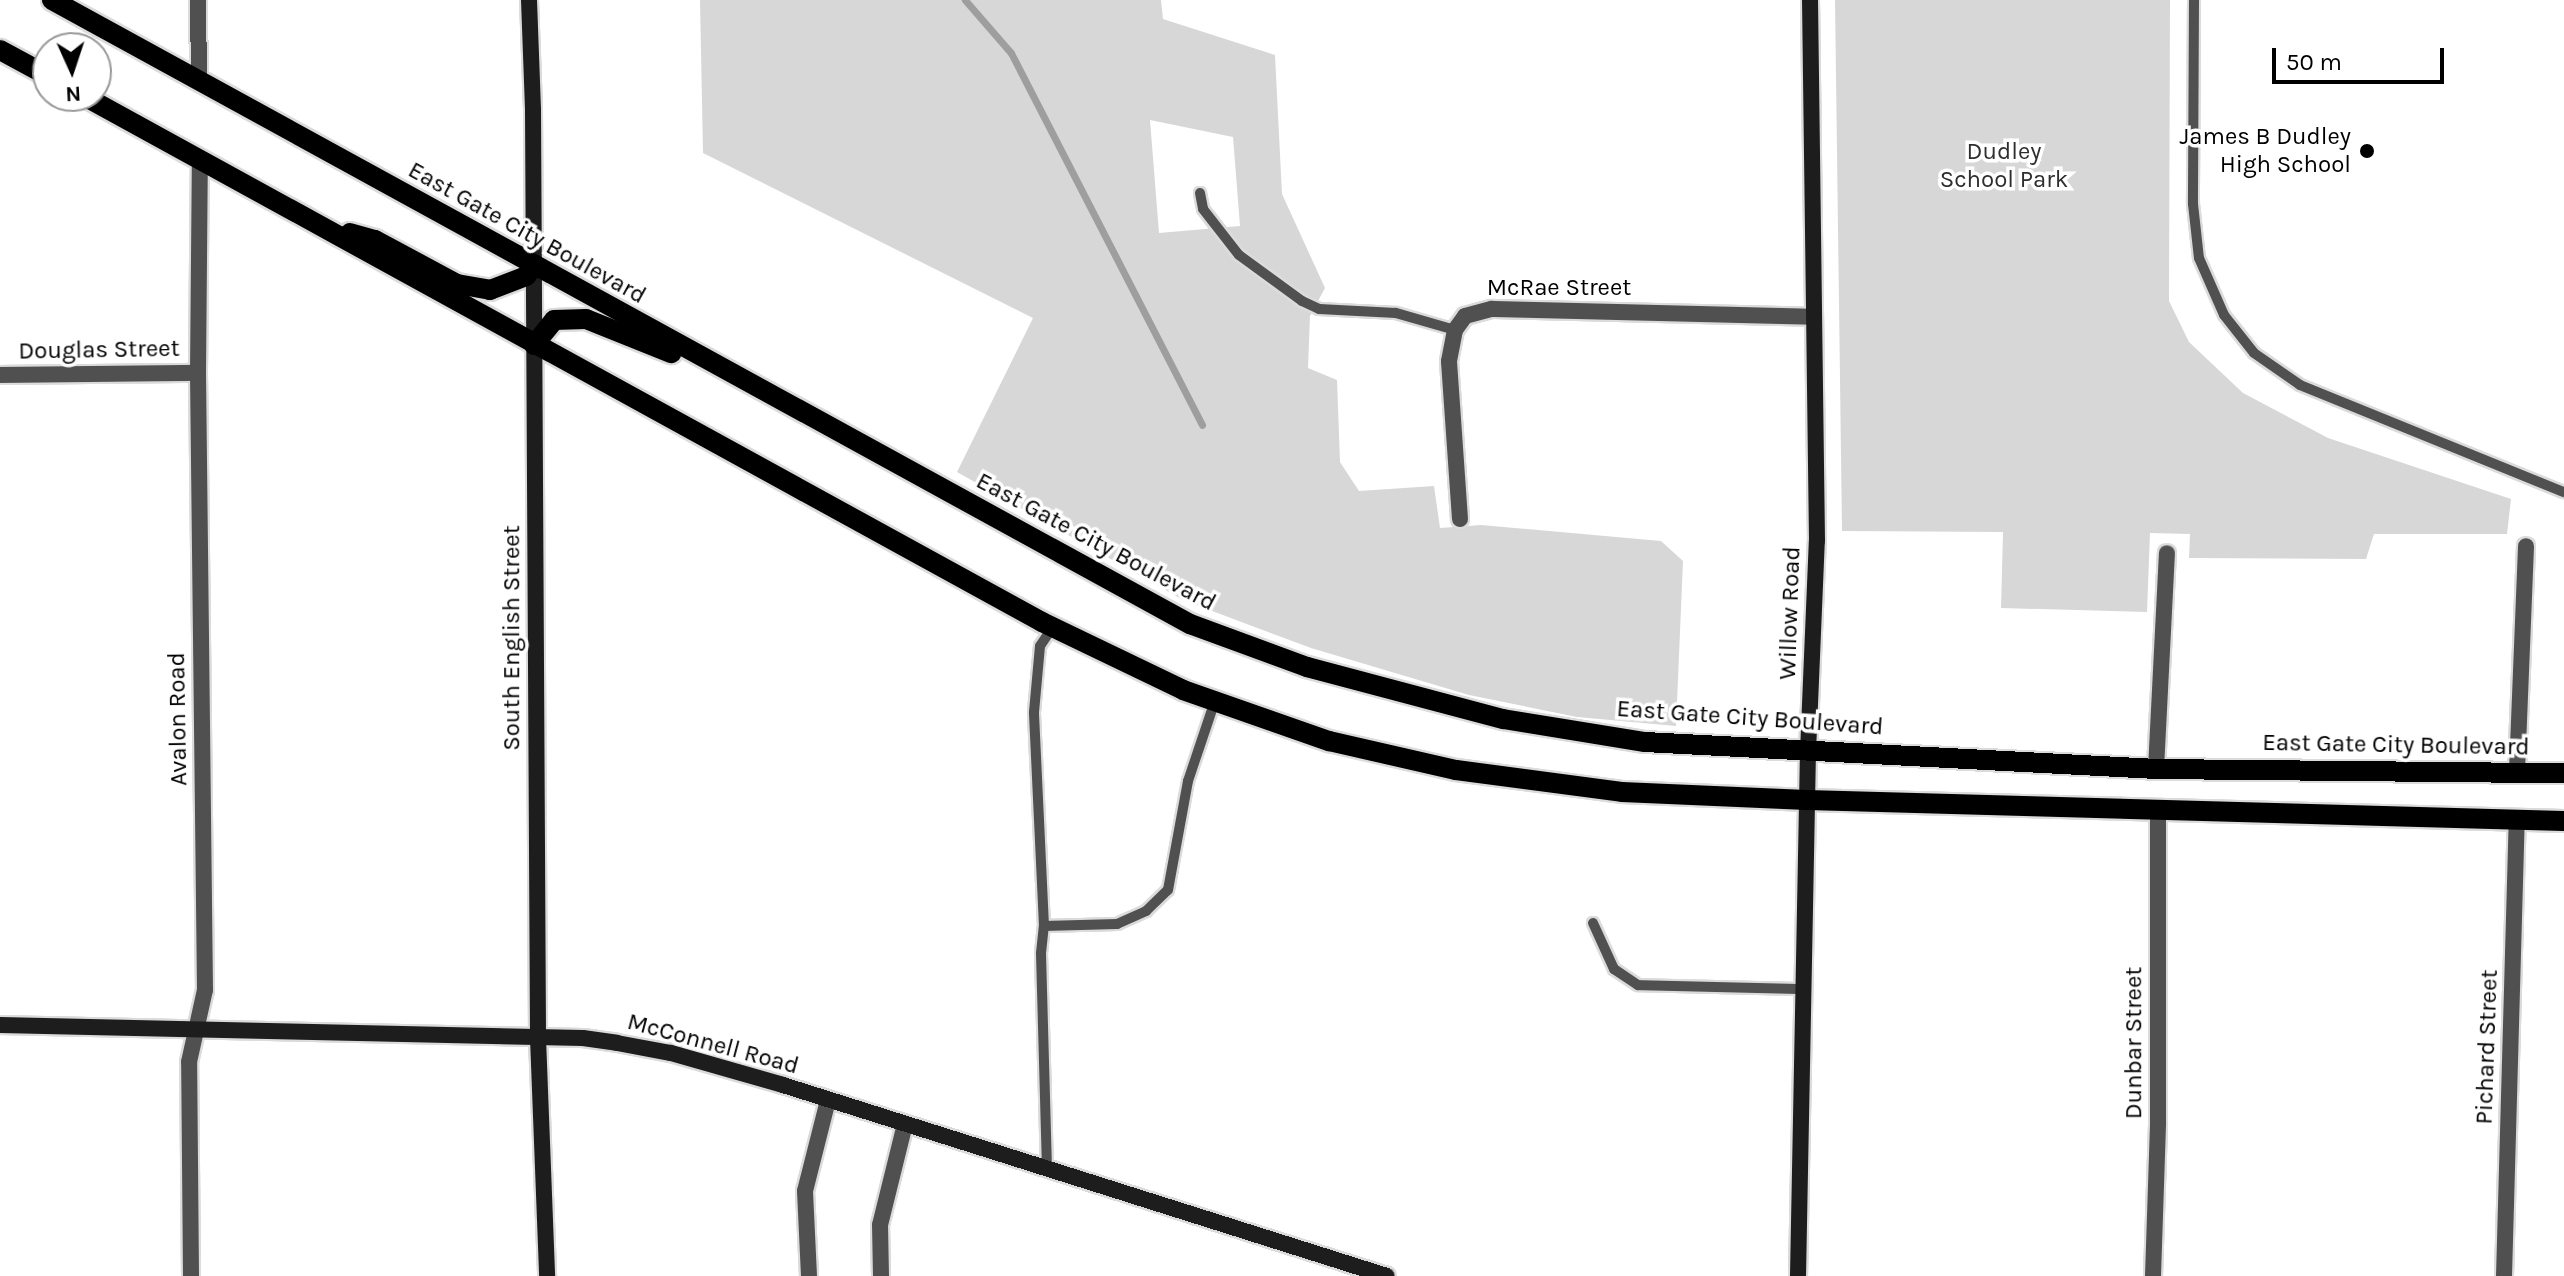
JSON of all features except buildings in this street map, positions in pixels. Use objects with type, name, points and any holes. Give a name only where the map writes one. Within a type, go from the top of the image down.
[{"type":"main road","name":"East Gate City Boulevard","points":[[52,0],[1190,624],[1307,667],[1503,719],[1645,742],[2156,769],[2564,773]]},
{"type":"main road","points":[[0,50],[32,67]]},
{"type":"main road","points":[[112,111],[1053,627],[1183,690],[1329,741],[1456,770],[1622,792],[2564,821]]},
{"type":"main road","points":[[316,223],[375,240],[457,284],[490,290],[526,276],[534,266]]},
{"type":"main road","points":[[534,345],[554,320],[586,319],[756,387]]},
{"type":"street","points":[[198,0],[199,82]]},
{"type":"street","name":"South English Street","points":[[529,0],[534,266],[538,1038],[547,1276]]},
{"type":"street","name":"Willow Road","points":[[1798,1276],[1808,752],[1817,541],[1810,0]]},
{"type":"street","name":"Avalon Road","points":[[191,1276],[189,1062],[205,990],[198,373],[200,159]]},
{"type":"street","name":"McRae Street","points":[[1455,330],[1465,316],[1492,309],[1814,317]]},
{"type":"street","points":[[1455,330],[1449,361],[1460,519]]},
{"type":"street","name":"Douglas Street","points":[[0,375],[198,373]]},
{"type":"street","points":[[2517,771],[2526,546]]},
{"type":"street","points":[[2156,769],[2167,553]]},
{"type":"street","name":"Dunbar Street","points":[[2153,1276],[2158,1123],[2158,809]]},
{"type":"street","name":"Pichard Street","points":[[2504,1276],[2517,819]]},
{"type":"street","name":"McConnell Road","points":[[0,1025],[583,1038],[671,1053],[1387,1276]]},
{"type":"street","points":[[809,1276],[805,1191],[828,1100]]},
{"type":"street","points":[[881,1276],[880,1225],[905,1124]]},
{"type":"lane","points":[[2194,0],[2193,204],[2199,258],[2224,315],[2254,353],[2300,385],[2564,492]]},
{"type":"lane","points":[[1200,193],[1208,217],[1239,255],[1302,301],[1319,309],[1396,313],[1455,330]]},
{"type":"lane","points":[[1047,1169],[1041,953],[1044,926],[1034,712],[1040,646],[1053,627]]},
{"type":"lane","points":[[1044,926],[1117,924],[1146,911],[1168,890],[1188,781],[1215,701]]},
{"type":"lane","points":[[1593,923],[1614,969],[1638,985],[1804,989]]},
{"type":"green space","points":[[700,0],[1161,0],[1163,19],[1275,55],[1282,194],[1325,288],[1310,316],[1308,368],[1337,380],[1340,462],[1359,491],[1434,486],[1440,528],[1481,525],[1661,541],[1683,561],[1676,726],[1577,717],[1469,695],[1311,648],[1183,600],[957,472],[1033,318],[703,153]],"holes":[[[1150,120],[1233,137],[1240,226],[1159,233]]]},
{"type":"green space","name":"Dudley School Park","points":[[1835,0],[2170,0],[2169,301],[2189,342],[2243,393],[2328,438],[2511,499],[2507,534],[2374,534],[2366,559],[2189,558],[2190,534],[2150,533],[2147,612],[2001,608],[2003,532],[1842,531]]},
{"type":"waterway","points":[[965,0],[1011,53],[1202,425]]},
{"type":"place","name":"James B Dudley High School","points":[[2367,151]]}]
